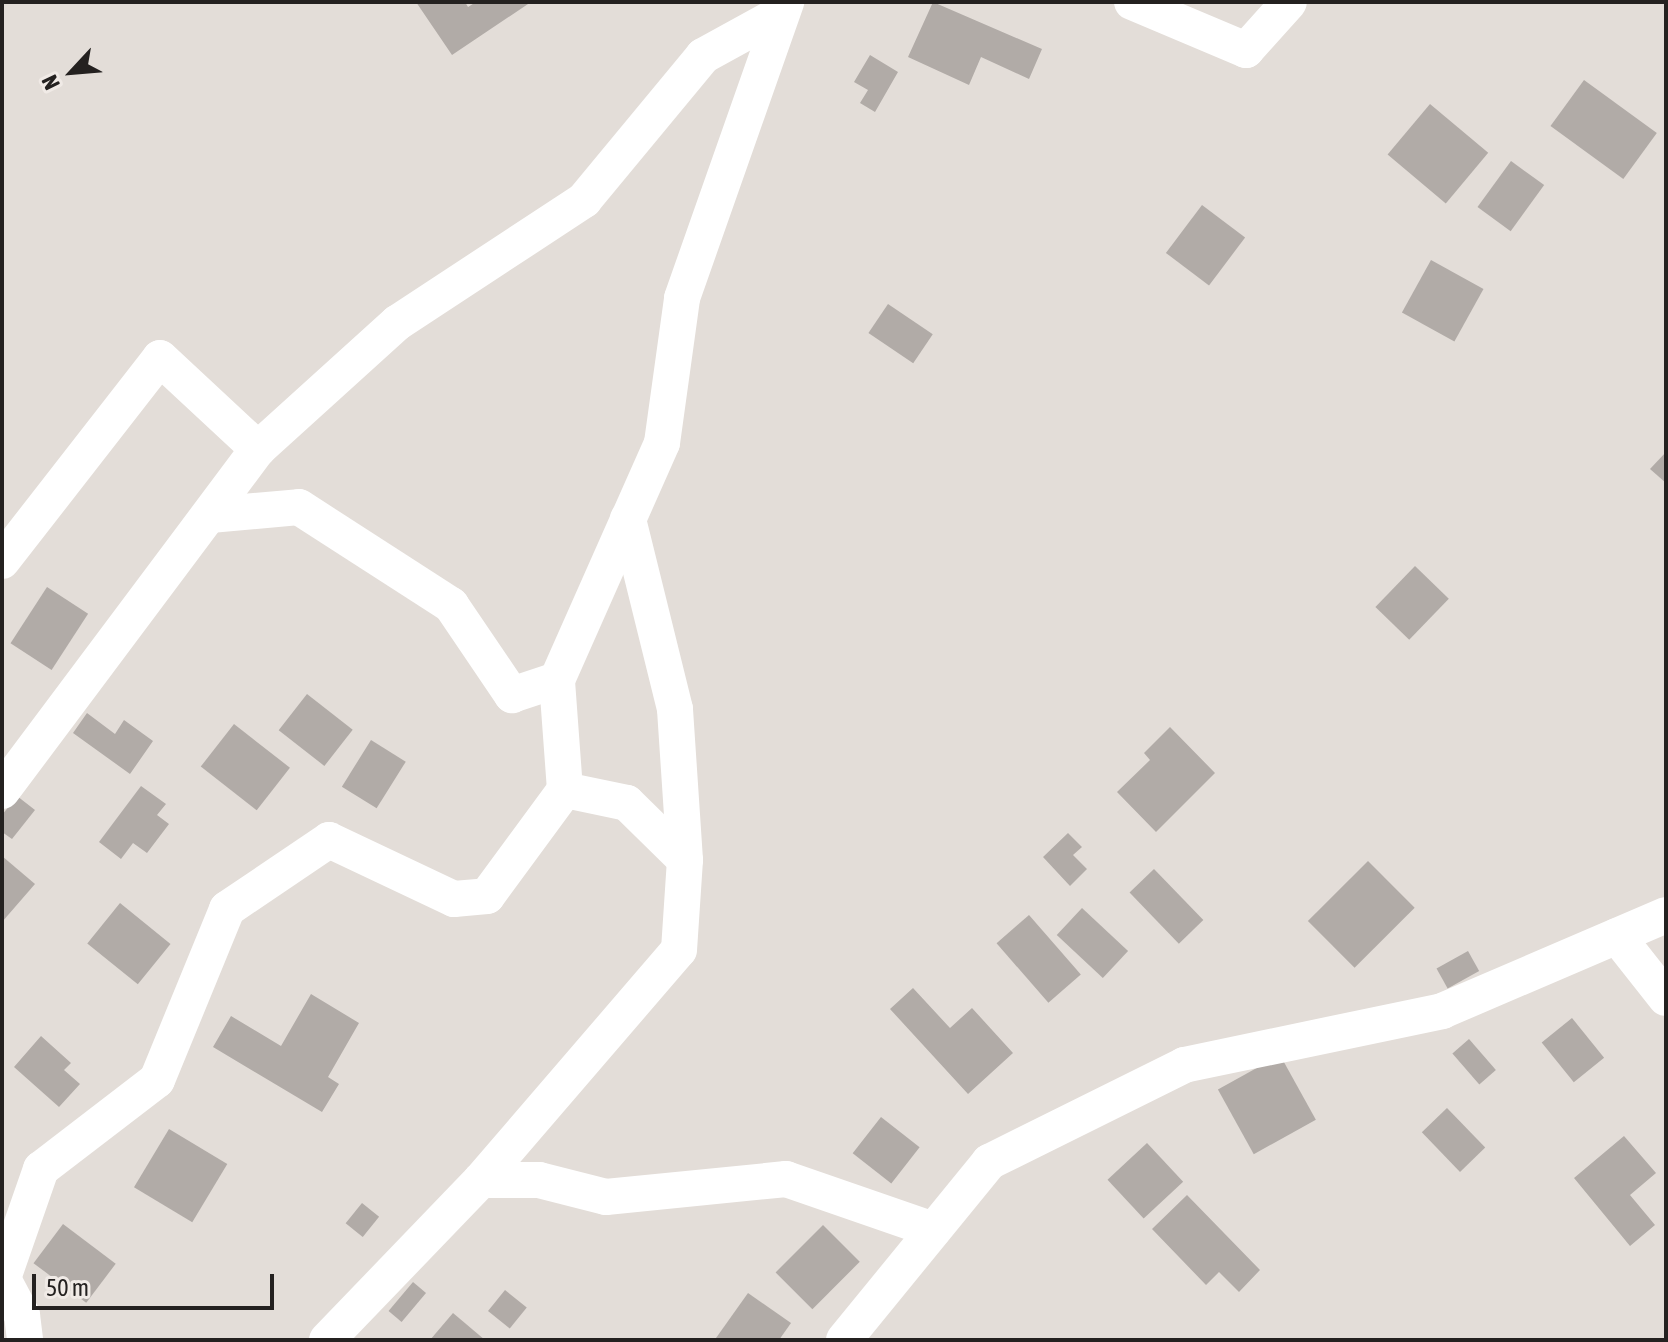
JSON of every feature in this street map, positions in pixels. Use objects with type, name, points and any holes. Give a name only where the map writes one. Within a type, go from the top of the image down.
[{"type":"street","points":[[1132,2],[1246,50],[1289,2]]},
{"type":"street","points":[[2,791],[258,449],[397,323],[584,200],[703,56],[782,8]]},
{"type":"street","points":[[25,1340],[22,1315],[3,1280],[41,1169],[157,1080],[227,909],[329,840],[454,899],[487,896],[565,790],[557,680],[662,443],[682,298],[782,8]]},
{"type":"street","points":[[2,561],[160,358],[258,449]]},
{"type":"street","points":[[210,515],[299,507],[451,605],[512,695],[557,680]]},
{"type":"street","points":[[327,1340],[481,1180],[679,950],[685,860],[675,709],[628,519]]},
{"type":"street","points":[[565,790],[627,803],[685,860]]},
{"type":"street","points":[[844,1340],[989,1162],[1184,1065],[1442,1011],[1666,915]]},
{"type":"street","points":[[1617,936],[1666,998]]},
{"type":"street","points":[[481,1180],[539,1180],[606,1197],[786,1179],[933,1230]]},
{"type":"building","points":[[416,2],[465,2],[468,7],[476,2],[531,2],[452,55]]},
{"type":"building","points":[[933,2],[1042,49],[1029,79],[981,57],[969,85],[908,57]]},
{"type":"building","points":[[870,55],[898,72],[875,112],[860,103],[868,90],[854,82]]},
{"type":"building","points":[[1584,80],[1657,133],[1623,179],[1550,126]]},
{"type":"building","points":[[1430,104],[1488,153],[1446,203],[1388,155]]},
{"type":"building","points":[[1511,161],[1544,185],[1511,231],[1477,207]]},
{"type":"building","points":[[1202,205],[1245,237],[1209,285],[1166,253]]},
{"type":"building","points":[[1431,260],[1483,289],[1454,342],[1402,312]]},
{"type":"building","points":[[888,304],[933,334],[913,363],[868,333]]},
{"type":"building","points":[[1666,452],[1666,483],[1650,469]]},
{"type":"building","points":[[1415,566],[1449,599],[1409,640],[1375,607]]},
{"type":"building","points":[[47,587],[88,614],[52,670],[11,643]]},
{"type":"building","points":[[307,694],[353,730],[324,766],[279,730]]},
{"type":"building","points":[[87,713],[115,734],[124,720],[153,741],[130,774],[73,733]]},
{"type":"building","points":[[234,724],[290,768],[257,810],[201,767]]},
{"type":"building","points":[[1170,727],[1215,773],[1156,832],[1117,792],[1150,760],[1144,753]]},
{"type":"building","points":[[371,740],[406,762],[377,808],[342,787]]},
{"type":"building","points":[[141,786],[166,804],[157,815],[169,824],[147,853],[133,843],[121,859],[99,842]]},
{"type":"building","points":[[17,796],[35,810],[12,839],[2,832],[2,815]]},
{"type":"building","points":[[1068,833],[1082,847],[1073,855],[1087,869],[1070,886],[1043,857]]},
{"type":"building","points":[[2,856],[35,884],[2,922]]},
{"type":"building","points":[[1368,861],[1415,908],[1355,968],[1308,921]]},
{"type":"building","points":[[1154,869],[1203,920],[1179,944],[1130,893]]},
{"type":"building","points":[[120,903],[171,944],[138,984],[87,943]]},
{"type":"building","points":[[1082,908],[1128,951],[1103,978],[1057,935]]},
{"type":"building","points":[[1029,915],[1081,975],[1048,1003],[997,943]]},
{"type":"building","points":[[1468,951],[1479,971],[1448,989],[1437,968]]},
{"type":"building","points":[[913,988],[950,1028],[972,1008],[1013,1053],[968,1094],[890,1009]]},
{"type":"building","points":[[311,994],[359,1023],[328,1077],[339,1084],[322,1112],[213,1047],[231,1016],[281,1046]]},
{"type":"building","points":[[1572,1018],[1604,1058],[1574,1082],[1542,1043]]},
{"type":"building","points":[[41,1036],[71,1063],[64,1070],[80,1084],[59,1107],[14,1067]]},
{"type":"building","points":[[1469,1039],[1496,1070],[1479,1084],[1452,1053]]},
{"type":"building","points":[[1280,1055],[1316,1120],[1254,1154],[1218,1089]]},
{"type":"building","points":[[1447,1108],[1485,1148],[1460,1172],[1422,1132]]},
{"type":"building","points":[[881,1117],[920,1147],[891,1183],[853,1153]]},
{"type":"building","points":[[169,1129],[227,1164],[192,1222],[134,1187]]},
{"type":"building","points":[[1624,1136],[1656,1173],[1630,1195],[1655,1225],[1630,1246],[1574,1178]]},
{"type":"building","points":[[1147,1143],[1183,1182],[1144,1219],[1108,1180]]},
{"type":"building","points":[[1187,1195],[1260,1270],[1239,1292],[1219,1272],[1206,1285],[1152,1229]]},
{"type":"building","points":[[362,1203],[379,1217],[363,1237],[346,1223]]},
{"type":"building","points":[[63,1224],[116,1264],[86,1303],[34,1263]]},
{"type":"building","points":[[823,1225],[860,1262],[812,1309],[776,1272]]},
{"type":"building","points":[[413,1282],[426,1293],[402,1322],[389,1311]]},
{"type":"building","points":[[505,1290],[527,1308],[510,1329],[488,1311]]},
{"type":"building","points":[[748,1293],[791,1323],[779,1340],[716,1338]]},
{"type":"building","points":[[453,1313],[485,1340],[430,1340]]}]
